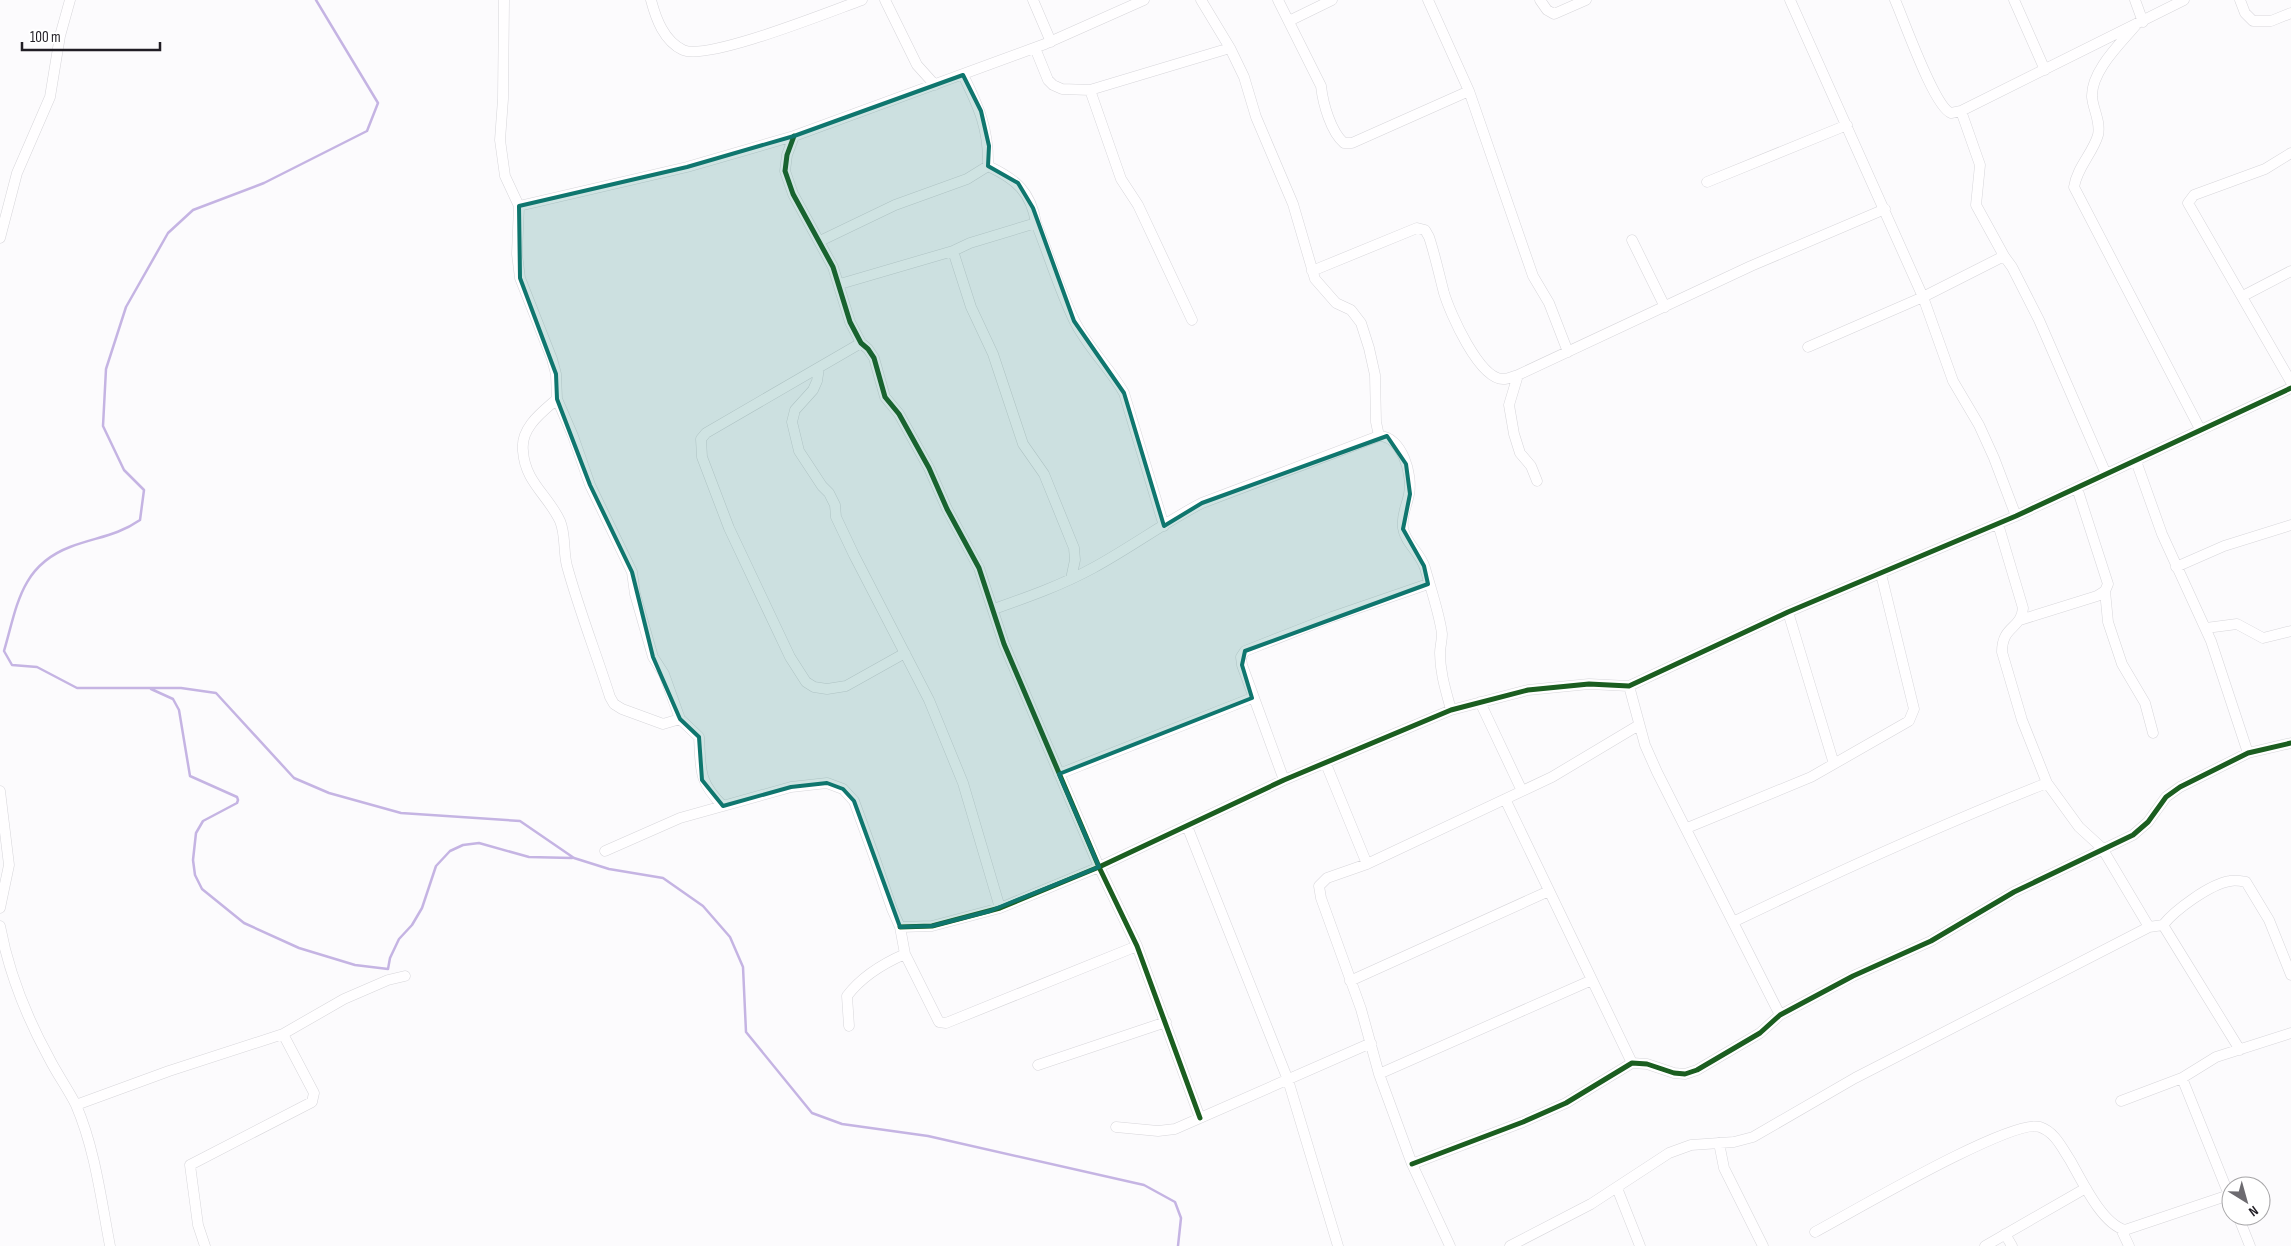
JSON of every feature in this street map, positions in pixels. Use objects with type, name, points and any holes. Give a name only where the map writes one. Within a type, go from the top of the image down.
[{"type":"street","points":[[0,238],[17,173],[50,97],[60,36],[70,0]]},
{"type":"street","points":[[504,0],[503,99],[500,140],[505,176],[519,206],[517,254],[520,278],[556,374],[557,399],[573,436],[590,485],[632,572],[635,594],[651,650],[664,674],[680,719],[699,737],[702,780],[709,792],[723,806]]},
{"type":"street","points":[[651,0],[661,27],[674,45],[685,51],[702,52],[784,30],[862,0]]},
{"type":"street","points":[[885,0],[917,65],[935,85]]},
{"type":"street","points":[[1033,0],[1051,42]]},
{"type":"street","points":[[1202,0],[1230,48],[1244,77],[1256,116],[1293,204],[1312,271],[1321,287],[1336,303],[1351,310],[1360,323],[1370,348],[1375,374],[1376,422],[1380,436]]},
{"type":"street","points":[[1278,0],[1321,86],[1322,98],[1338,138],[1344,143],[1352,143],[1469,91]]},
{"type":"street","points":[[1289,21],[1332,0]]},
{"type":"street","points":[[1428,0],[1469,91],[1533,276],[1549,303],[1568,352]]},
{"type":"street","points":[[1540,0],[1547,10],[1554,14],[1561,13],[1586,0]]},
{"type":"street","points":[[1790,0],[1923,297],[1953,381],[1990,450],[2016,516]]},
{"type":"street","points":[[1895,0],[1938,101],[1948,112],[1961,111],[2140,24],[2184,0]]},
{"type":"street","points":[[2014,0],[2045,70]]},
{"type":"street","points":[[2135,0],[2140,24]]},
{"type":"street","points":[[2240,0],[2245,13],[2253,21],[2271,21],[2291,13]]},
{"type":"street","points":[[519,206],[687,167],[794,136],[1051,42],[1139,1]]},
{"type":"street","points":[[2140,24],[2114,51],[2094,83],[2092,94],[2098,123],[2098,136],[2078,172],[2074,187],[2200,429]]},
{"type":"street","points":[[1035,48],[1048,80],[1053,85],[1062,89],[1090,90],[1230,48]]},
{"type":"street","points":[[963,75],[981,111],[988,146],[988,166]]},
{"type":"street","points":[[1090,90],[1121,179],[1138,205],[1192,320]]},
{"type":"street","points":[[1961,111],[1980,165],[1976,205],[2004,256],[2012,266],[2039,320],[2106,474]]},
{"type":"street","points":[[1707,182],[1847,126]]},
{"type":"street","points":[[794,136],[787,155],[785,171],[793,194],[820,241],[840,284],[850,322],[861,343],[874,358],[885,398],[899,414],[929,468],[947,509],[979,568],[1004,644],[1099,867],[1137,946],[1200,1118]]},
{"type":"street","points":[[2291,153],[2265,169],[2194,196],[2188,203],[2291,382]]},
{"type":"street","points":[[988,166],[1004,173],[1018,184],[1033,208],[1036,223],[1074,321],[1100,362],[1116,378],[1124,393],[1164,526]]},
{"type":"street","points":[[820,241],[895,205],[966,180],[988,166]]},
{"type":"street","points":[[1312,271],[1417,228],[1425,230],[1429,237],[1445,294],[1476,358],[1490,374],[1502,379],[1518,375],[1750,266],[1885,209]]},
{"type":"street","points":[[840,284],[953,251],[970,243],[1036,223]]},
{"type":"street","points":[[1632,240],[1665,307]]},
{"type":"street","points":[[953,251],[972,307],[993,354],[1022,444],[1044,474],[1074,548],[1075,560],[1071,579]]},
{"type":"street","points":[[1808,347],[1923,297],[2004,256]]},
{"type":"street","points":[[2243,296],[2291,272]]},
{"type":"street","points":[[861,343],[706,433],[701,440],[702,458],[729,528],[790,657],[806,682],[814,687],[826,689],[846,686],[905,653]]},
{"type":"street","points":[[819,368],[813,390],[795,410],[792,422],[799,451],[822,486],[830,492],[836,505],[836,517],[929,700],[963,783],[1000,908]]},
{"type":"street","points":[[1518,375],[1509,405],[1514,434],[1520,453],[1531,466],[1537,481]]},
{"type":"street","points":[[900,926],[932,926],[1000,908],[1099,867],[1284,780],[1451,710],[1528,690],[1563,685],[1628,686],[1788,612],[2016,516],[2291,388]]},
{"type":"street","points":[[557,399],[533,420],[526,434],[522,449],[534,486],[560,522],[568,571],[610,697],[614,704],[622,709],[663,724],[680,719]]},
{"type":"street","points":[[994,610],[1071,579],[1164,526],[1176,516],[1202,503],[1380,436],[1387,436],[1395,442],[1406,464],[1410,494],[1403,516],[1403,529],[1408,542],[1417,551],[1424,566],[1442,636],[1440,652],[1442,674],[1451,710]]},
{"type":"street","points":[[2136,461],[2162,534],[2206,628],[2248,752]]},
{"type":"street","points":[[2077,488],[2108,584],[2105,591],[2108,622],[2122,664],[2145,703],[2152,733]]},
{"type":"street","points":[[1998,524],[2023,608],[2020,620]]},
{"type":"street","points":[[2176,567],[2198,556],[2291,525]]},
{"type":"street","points":[[1687,828],[1811,777],[1909,721],[1914,709],[1881,574]]},
{"type":"street","points":[[1284,780],[1252,698],[1242,665],[1241,657],[1244,651],[1332,617],[1428,584]]},
{"type":"street","points":[[2105,591],[2097,596],[2020,620],[2005,634],[2002,652],[2022,720],[2047,783],[2079,827],[2102,848],[2149,927]]},
{"type":"street","points":[[1788,612],[1834,764]]},
{"type":"street","points":[[2206,628],[2237,624],[2263,638],[2291,631]]},
{"type":"street","points":[[1628,686],[1645,745],[1657,772],[1780,1015]]},
{"type":"street","points":[[1059,774],[1252,698]]},
{"type":"street","points":[[1480,702],[1522,791]]},
{"type":"street","points":[[1450,1246],[1412,1164],[1379,1074],[1350,980],[1320,898],[1319,886],[1327,878],[1368,864],[1576,764],[1639,725]]},
{"type":"street","points":[[1412,1164],[1523,1122],[1566,1103],[1632,1063],[1648,1064],[1674,1073],[1685,1074],[1697,1070],[1760,1032],[1780,1015],[1853,976],[1930,941],[2014,892],[2102,848],[2124,840],[2141,830],[2173,792],[2248,752],[2291,743]]},
{"type":"street","points":[[1326,764],[1368,864]]},
{"type":"street","points":[[605,851],[680,818],[791,787],[827,783],[844,789],[854,801],[892,909],[900,926],[905,954],[933,1012],[939,1022],[946,1024],[1137,946]]},
{"type":"street","points":[[1733,922],[1932,830],[2047,783]]},
{"type":"street","points":[[0,791],[9,865],[0,908]]},
{"type":"street","points":[[1505,798],[1632,1063]]},
{"type":"street","points":[[1186,826],[1288,1080],[1338,1246]]},
{"type":"street","points":[[1510,1246],[1617,1188],[1669,1152],[1691,1146],[1753,1137],[1855,1078],[2149,927],[2163,925],[2173,913],[2212,888],[2230,880],[2246,882],[2269,920],[2291,974]]},
{"type":"street","points":[[1350,980],[1549,891]]},
{"type":"street","points":[[2163,925],[2240,1050]]},
{"type":"street","points":[[0,926],[8,967],[20,1001],[49,1060],[76,1105],[94,1164],[110,1246]]},
{"type":"street","points":[[849,1026],[847,996],[856,983],[883,963],[905,954]]},
{"type":"street","points":[[76,1105],[168,1071],[283,1034],[344,1000],[388,980],[405,976]]},
{"type":"street","points":[[1379,1074],[1592,980]]},
{"type":"street","points":[[1038,1065],[1166,1022]]},
{"type":"street","points":[[2121,1101],[2182,1078],[2216,1057],[2291,1033]]},
{"type":"street","points":[[205,1246],[198,1224],[190,1165],[312,1102],[314,1093],[283,1034]]},
{"type":"street","points":[[1116,1127],[1158,1131],[1176,1129],[1371,1043]]},
{"type":"street","points":[[2182,1078],[2222,1176]]},
{"type":"street","points":[[1815,1232],[1943,1163],[2008,1132],[2027,1126],[2040,1126],[2050,1132],[2058,1141],[2086,1188],[2109,1221],[2121,1229],[2125,1230],[2221,1200]]},
{"type":"street","points":[[1719,1143],[1724,1168],[1763,1246]]},
{"type":"street","points":[[1617,1188],[1640,1246]]},
{"type":"street","points":[[1985,1246],[2086,1188]]},
{"type":"street","points":[[2242,1226],[2250,1246]]},
{"type":"street","points":[[2121,1229],[2129,1246]]},
{"type":"street","points":[[2005,1234],[2012,1246]]},
{"type":"highlighted area","points":[[963,75],[981,111],[989,146],[988,166],[1018,183],[1033,208],[1074,321],[1124,393],[1164,526],[1202,503],[1387,436],[1406,464],[1410,494],[1403,529],[1424,566],[1428,584],[1245,651],[1242,665],[1252,698],[1059,774],[1099,867],[990,911],[932,926],[900,927],[854,801],[843,789],[827,783],[791,787],[723,806],[702,780],[699,737],[680,719],[653,657],[632,572],[590,485],[557,399],[556,374],[520,278],[519,206],[687,167],[794,136]]},
{"type":"waterway","points":[[316,0],[378,103],[367,131],[264,183],[193,210],[168,233],[126,307],[106,369],[103,426],[124,470],[144,490],[140,520],[123,530],[70,547],[53,555],[40,565],[23,590],[17,604],[4,651],[12,665],[37,667],[77,688],[181,688],[216,693],[294,778],[329,793],[401,813],[520,821],[574,858],[609,869],[663,878],[703,906],[730,937],[743,967],[746,1032],[812,1113],[842,1124],[928,1136],[1144,1185],[1175,1202],[1181,1218],[1178,1246]]},
{"type":"waterway","points":[[151,689],[173,699],[179,710],[190,776],[237,797],[238,800],[237,803],[203,821],[196,833],[193,860],[195,875],[202,889],[244,923],[299,948],[355,965],[388,969],[390,958],[399,939],[412,925],[422,908],[436,866],[450,851],[463,845],[479,843],[529,857],[572,858]]},
{"type":"cycle path","points":[[794,136],[787,155],[785,171],[793,194],[833,267],[850,322],[861,343],[874,358],[885,397],[899,414],[929,468],[947,509],[979,568],[1004,644],[1099,867],[1137,946],[1200,1118]]},
{"type":"cycle path","points":[[900,927],[932,926],[1000,908],[1099,867],[1284,780],[1451,710],[1528,690],[1589,684],[1629,686],[1788,612],[2016,516],[2291,388]]},
{"type":"cycle path","points":[[1412,1164],[1523,1122],[1566,1103],[1632,1063],[1647,1064],[1674,1073],[1685,1074],[1697,1070],[1760,1033],[1780,1015],[1853,976],[1931,941],[2014,892],[2133,835],[2148,822],[2166,797],[2180,787],[2248,753],[2291,743]]}]
